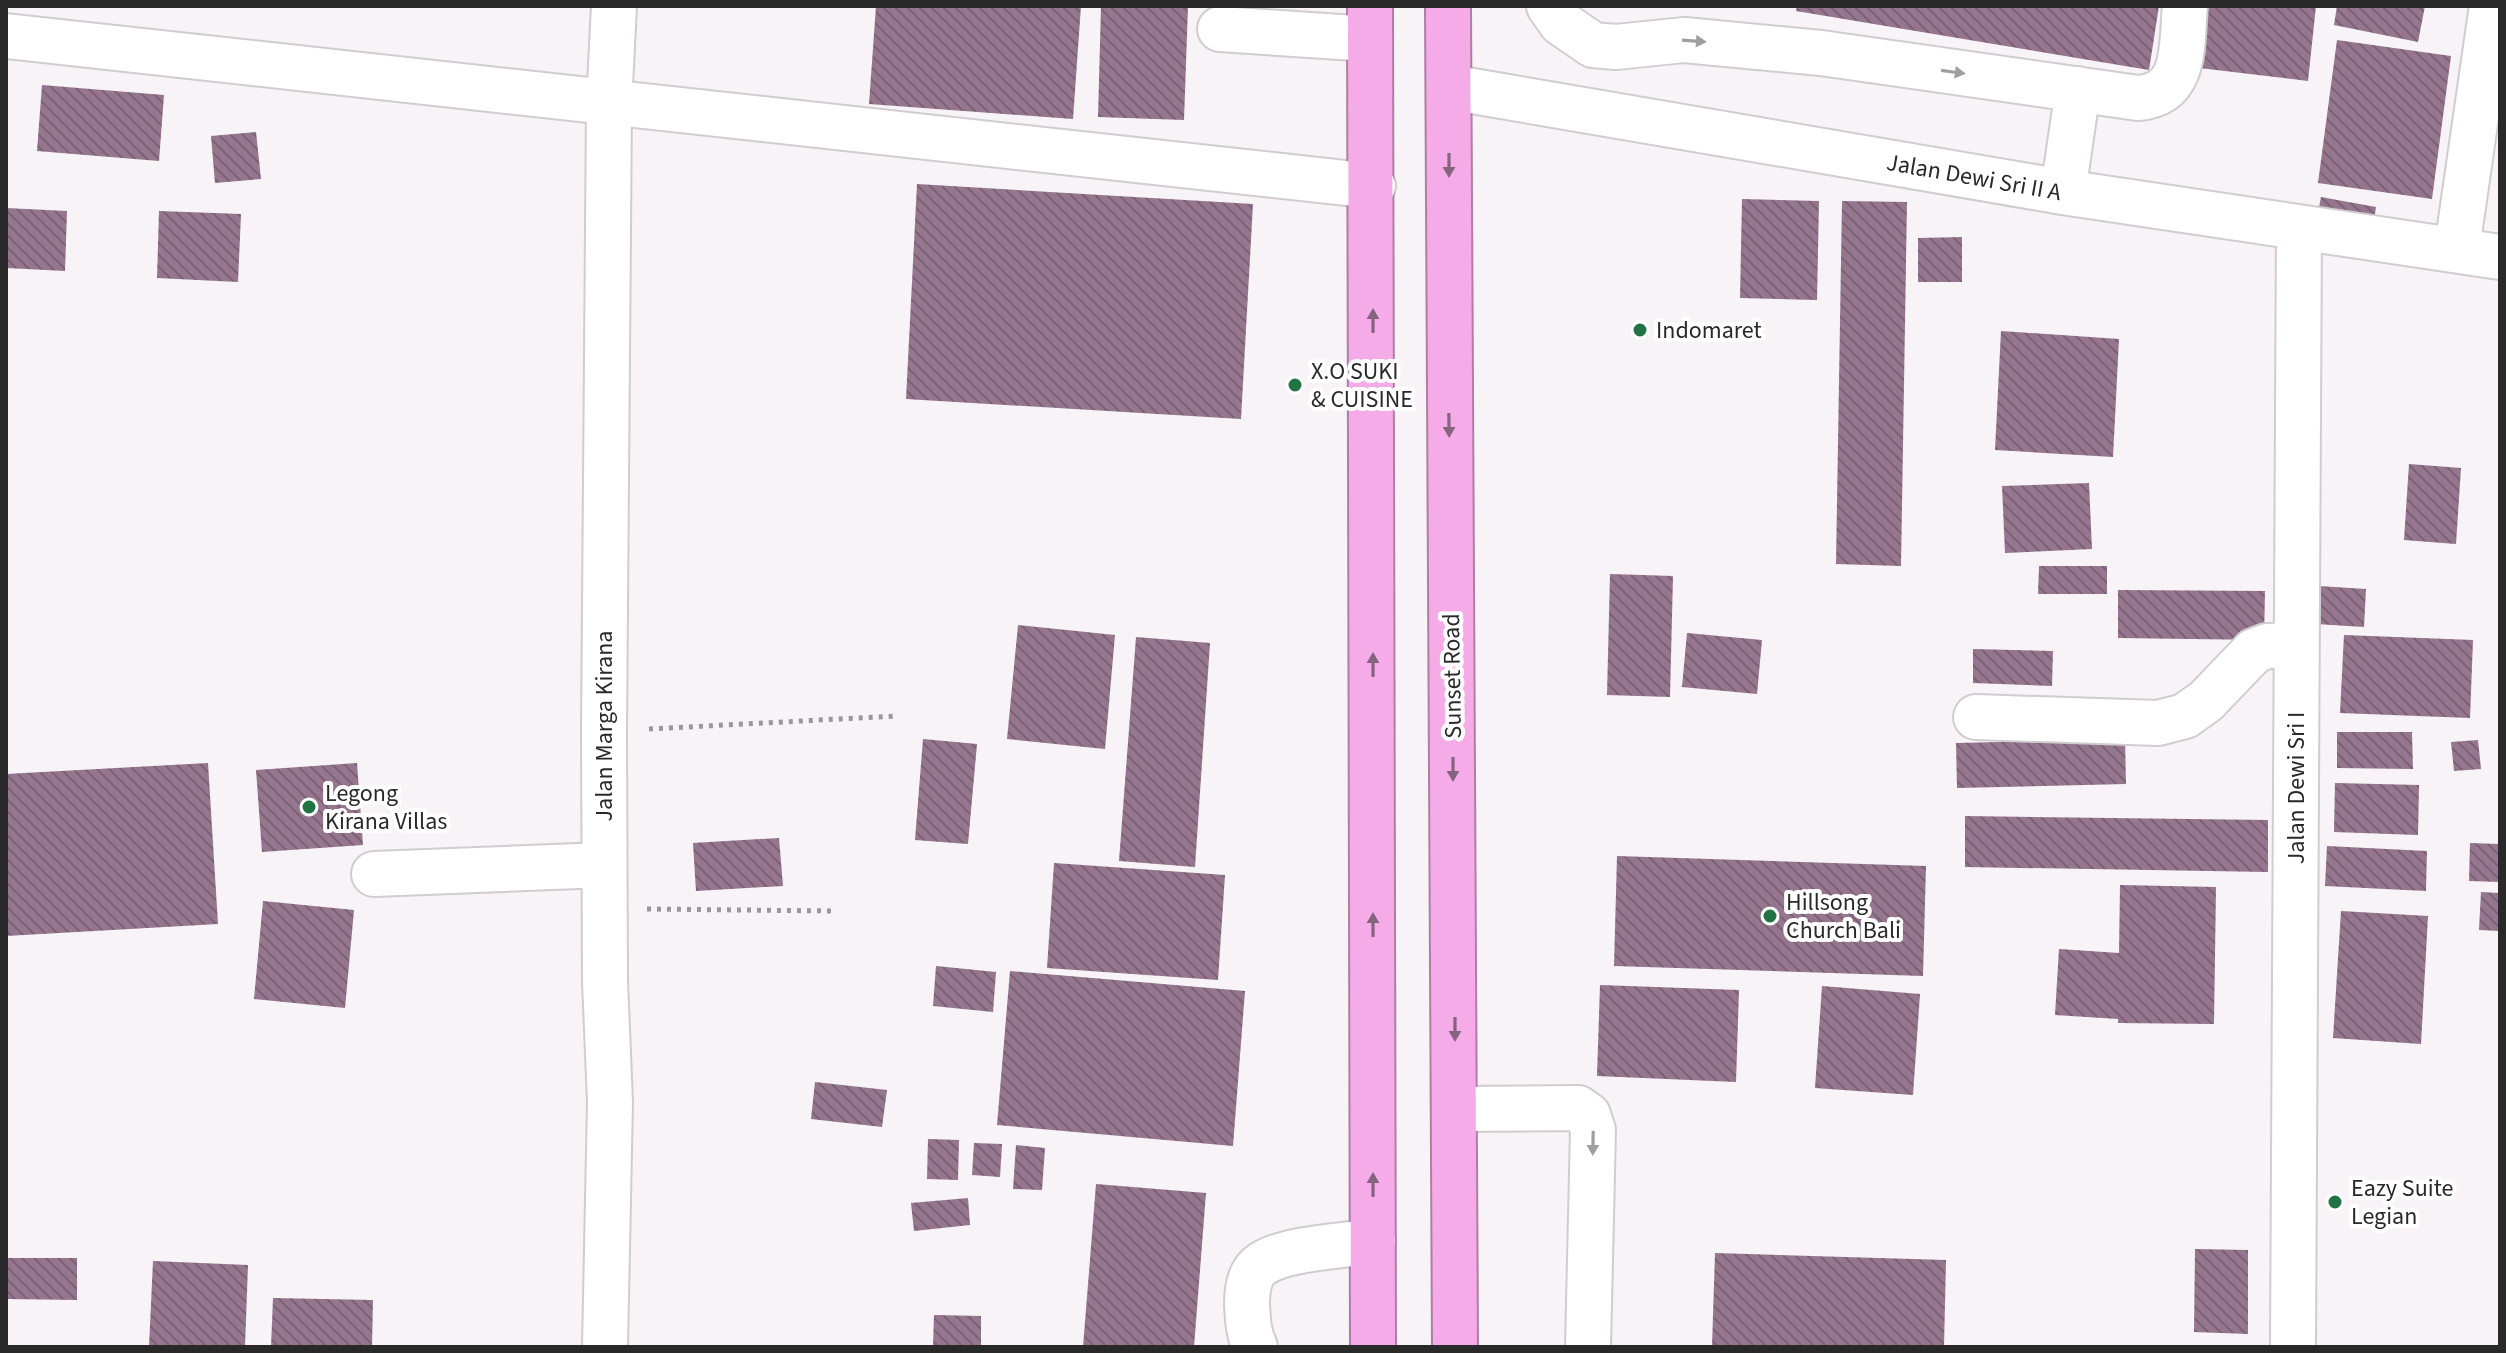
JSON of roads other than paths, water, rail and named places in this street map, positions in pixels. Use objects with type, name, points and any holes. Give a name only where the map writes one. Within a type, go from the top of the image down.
[{"type":"highway","name":"Sunset Road","points":[[1448,6],[1455,1347]]},
{"type":"highway","points":[[1370,22],[1373,186],[1373,1347]]},
{"type":"street","name":"Jalan Marga Kirana","points":[[605,1347],[610,1102],[604,732],[609,105],[614,6]]},
{"type":"street","points":[[1549,6],[1568,30],[1593,45],[1616,47],[1648,25],[1684,40],[1821,53],[2138,98],[2156,97],[2171,85],[2179,67],[2185,6]]},
{"type":"street","points":[[2457,248],[2492,6]]},
{"type":"street","points":[[1220,29],[1370,22]]},
{"type":"street","points":[[6,36],[609,105],[1373,186]]},
{"type":"street","name":"Jalan Dewi Sri II A","points":[[1449,87],[2063,192],[2234,215],[2299,229],[2457,248],[2500,257]]},
{"type":"street","points":[[2063,192],[2078,89]]},
{"type":"street","name":"Jalan Dewi Sri I","points":[[2293,1347],[2299,229]]},
{"type":"street","points":[[1976,717],[2158,723],[2185,716],[2206,701],[2254,651],[2267,646],[2296,645]]},
{"type":"street","points":[[374,874],[604,865]]},
{"type":"street","points":[[1455,1109],[1578,1108],[1588,1115],[1593,1130],[1588,1347]]},
{"type":"street","points":[[1255,1347],[1248,1332],[1247,1296],[1251,1277],[1260,1265],[1278,1257],[1373,1241]]},
{"type":"place","name":"Indomaret","points":[[1640,330]]},
{"type":"place","name":"X.O SUKI & CUISINE","points":[[1295,385]]},
{"type":"place","name":"Legong Kirana Villas","points":[[309,807]]},
{"type":"place","name":"Hillsong Church Bali","points":[[1770,916]]},
{"type":"place","name":"Eazy Suite Legian","points":[[2335,1202]]}]
